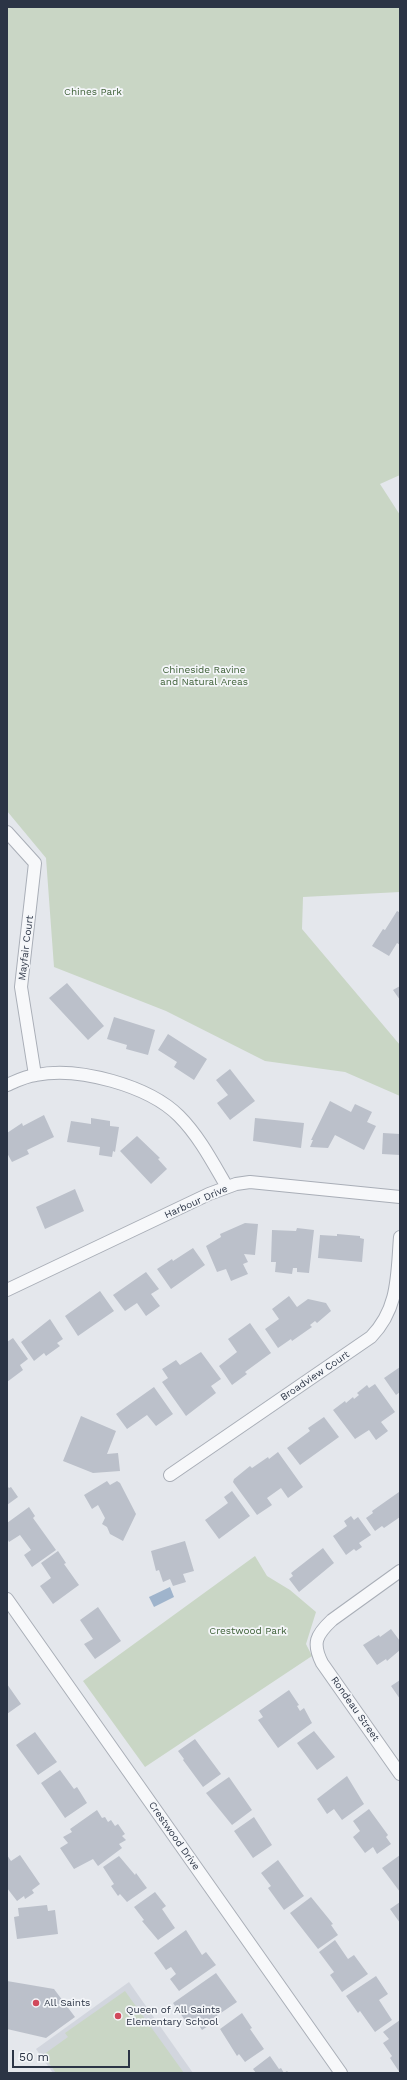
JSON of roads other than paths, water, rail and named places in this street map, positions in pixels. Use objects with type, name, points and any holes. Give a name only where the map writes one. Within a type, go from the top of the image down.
[{"type":"street","name":"Mayfair Court","points":[[7,832],[36,863],[21,987],[35,1075]]},
{"type":"street","points":[[7,1085],[35,1075],[53,1073],[95,1077],[126,1086],[156,1100],[178,1116],[187,1125],[203,1147],[227,1187]]},
{"type":"street","name":"Harbour Drive","points":[[7,1290],[227,1187],[250,1182],[400,1197]]},
{"type":"street","name":"Broadview Court","points":[[170,1475],[371,1337],[382,1326],[390,1310],[394,1297],[400,1237]]},
{"type":"street","name":"Rondeau Street","points":[[400,1571],[332,1620],[321,1630],[315,1642],[317,1653],[322,1663],[400,1774]]},
{"type":"street","name":"Crestwood Drive","points":[[7,1599],[342,2073]]},
{"type":"water","points":[[170,1587],[174,1597],[154,1607],[149,1597]]},
{"type":"place","name":"All Saints","points":[[36,2003]]},
{"type":"place","name":"Queen of All Saints Elementary School","points":[[118,2016]]},
{"type":"park label","name":"Chines Park","points":[[93,92]]},
{"type":"park label","name":"Chineside Ravine and Natural Areas","points":[[204,676]]},
{"type":"park label","name":"Crestwood Park","points":[[248,1631]]}]
